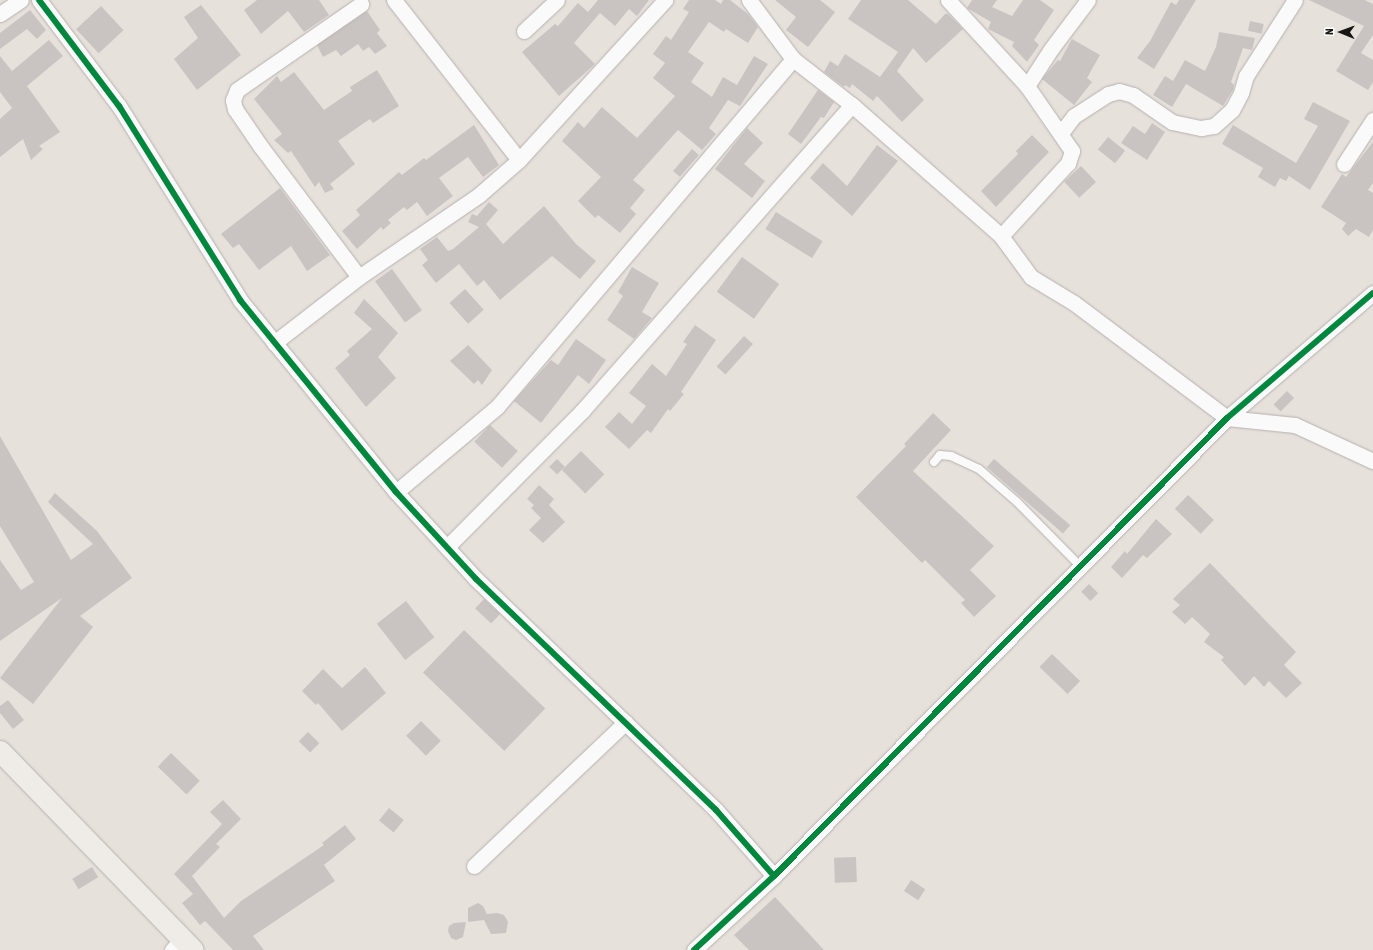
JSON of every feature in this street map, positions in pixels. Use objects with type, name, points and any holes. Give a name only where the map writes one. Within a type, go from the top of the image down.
[{"type":"street","points":[[0,14],[21,0]]},
{"type":"street","points":[[39,0],[119,106],[232,287],[274,343],[396,492],[476,579],[716,810],[774,876]]},
{"type":"street","points":[[394,0],[519,160]]},
{"type":"street","points":[[524,31],[557,0]]},
{"type":"street","points":[[274,343],[359,278],[479,195],[519,160],[665,0]]},
{"type":"street","points":[[749,0],[793,59],[852,105],[1001,236],[1031,277],[1074,303],[1227,418],[1296,424],[1373,461]]},
{"type":"street","points":[[948,0],[1027,86],[1061,133],[1072,151],[1068,163],[1001,236]]},
{"type":"street","points":[[1027,86],[1051,49],[1088,0]]},
{"type":"street","points":[[1061,133],[1074,116],[1108,94],[1119,91],[1133,95],[1172,122],[1201,128],[1214,126],[1232,110],[1241,93],[1246,76],[1295,0]]},
{"type":"street","points":[[359,278],[261,147],[235,109],[233,100],[237,90],[361,1]]},
{"type":"street","points":[[396,492],[497,407],[793,59]]},
{"type":"street","points":[[447,547],[582,411],[852,105]]},
{"type":"street","points":[[1344,164],[1373,120]]},
{"type":"street","points":[[694,950],[774,876],[1227,418],[1373,293]]},
{"type":"street","points":[[474,866],[626,722]]},
{"type":"street","points":[[0,751],[182,946]]},
{"type":"lane","points":[[934,462],[940,455],[951,456],[979,470],[1017,502],[1081,567]]},
{"type":"building","points":[[257,0],[319,0],[329,15],[304,32],[288,11],[261,34],[244,10]]},
{"type":"building","points":[[598,0],[649,0],[637,16],[629,9],[615,26],[600,13],[574,43],[595,64],[559,96],[522,52],[555,24],[558,26],[578,3],[588,12]]},
{"type":"building","points":[[689,0],[715,0],[721,4],[723,0],[730,0],[748,14],[758,27],[748,43],[726,29],[724,32],[709,22],[688,52],[704,63],[691,82],[712,97],[723,77],[737,85],[754,56],[768,64],[740,106],[728,100],[709,128],[716,134],[702,150],[678,130],[633,180],[645,190],[630,208],[636,214],[620,233],[598,215],[595,218],[578,201],[601,177],[562,141],[578,122],[584,128],[602,107],[637,138],[675,96],[653,78],[665,63],[653,54],[666,36],[671,40],[689,12],[683,9]]},
{"type":"building","points":[[775,0],[820,0],[835,12],[808,47],[786,30],[796,17]]},
{"type":"building","points":[[861,0],[908,0],[936,24],[945,14],[948,14],[963,29],[926,63],[913,48],[897,71],[924,100],[902,122],[877,96],[873,101],[852,84],[850,88],[845,85],[844,87],[824,72],[830,61],[838,66],[845,54],[880,77],[898,52],[848,19]]},
{"type":"building","points":[[972,0],[997,0],[992,7],[1012,16],[1023,0],[1040,0],[1054,10],[1034,40],[1039,45],[1027,62],[1012,46],[1014,42],[988,29],[991,22],[967,8]]},
{"type":"building","points":[[1179,0],[1196,0],[1154,69],[1137,58],[1150,41],[1171,2],[1176,5]]},
{"type":"building","points":[[1309,0],[1365,0],[1373,4],[1373,35],[1361,53],[1373,60],[1373,82],[1368,90],[1336,71],[1364,26]]},
{"type":"building","points":[[201,5],[241,55],[197,90],[174,59],[198,38],[184,17]]},
{"type":"building","points":[[101,6],[124,30],[99,53],[76,29]]},
{"type":"building","points":[[30,10],[46,30],[37,39],[27,29],[0,49],[0,33]]},
{"type":"building","points":[[367,11],[380,30],[377,33],[387,46],[375,54],[369,47],[363,51],[358,44],[341,56],[336,50],[323,57],[317,45]]},
{"type":"building","points":[[1250,21],[1264,24],[1262,34],[1248,31]]},
{"type":"building","points":[[1219,32],[1255,38],[1252,50],[1243,48],[1231,82],[1234,85],[1233,90],[1223,106],[1186,84],[1172,107],[1153,95],[1165,76],[1173,81],[1185,60],[1205,71],[1216,47]]},
{"type":"building","points":[[1072,39],[1100,55],[1087,78],[1092,82],[1074,105],[1042,79],[1058,60],[1060,61]]},
{"type":"building","points":[[49,40],[63,56],[27,86],[60,132],[39,146],[43,149],[31,160],[23,139],[0,157],[0,119],[12,108],[0,92],[0,56],[12,71]]},
{"type":"building","points":[[377,70],[399,106],[373,123],[370,119],[338,141],[355,164],[330,184],[334,189],[325,193],[319,182],[315,187],[291,151],[288,153],[274,140],[282,134],[254,99],[277,76],[281,82],[294,72],[324,110],[352,91],[350,87]]},
{"type":"building","points":[[818,90],[834,102],[824,118],[821,117],[801,144],[788,134]]},
{"type":"building","points":[[1313,102],[1350,121],[1310,190],[1289,176],[1286,181],[1280,178],[1275,187],[1258,177],[1263,168],[1222,144],[1233,125],[1296,163],[1318,126],[1304,119]]},
{"type":"building","points":[[1152,123],[1165,132],[1147,160],[1121,143],[1133,126],[1145,134]]},
{"type":"building","points":[[474,125],[499,165],[483,177],[468,157],[439,178],[453,196],[427,216],[417,202],[407,210],[404,207],[388,220],[391,223],[383,230],[381,227],[357,249],[342,231],[360,215],[356,210],[399,172],[402,175],[424,158],[426,160]]},
{"type":"building","points":[[747,128],[763,143],[744,164],[765,181],[752,198],[715,169]]},
{"type":"building","points":[[1032,135],[1049,152],[996,207],[981,191],[1018,154],[1016,151]]},
{"type":"building","points":[[1108,137],[1125,151],[1115,163],[1098,149]]},
{"type":"building","points":[[1373,142],[1373,183],[1368,190],[1373,193],[1373,230],[1369,237],[1356,229],[1348,236],[1342,229],[1346,223],[1321,207],[1342,174],[1346,177]]},
{"type":"building","points":[[877,145],[898,161],[852,216],[810,178],[823,163],[847,186]]},
{"type":"building","points":[[692,149],[699,155],[680,177],[673,171]]},
{"type":"building","points":[[1081,166],[1096,182],[1079,198],[1064,182]]},
{"type":"building","points":[[280,188],[330,255],[307,271],[291,246],[259,270],[239,244],[233,248],[221,234]]},
{"type":"building","points":[[489,202],[498,210],[486,224],[503,244],[544,206],[576,244],[596,261],[580,279],[552,256],[500,300],[484,280],[477,286],[459,264],[436,283],[422,265],[428,260],[420,249],[437,237],[448,251],[453,249],[479,227],[468,222],[472,214],[477,216]]},
{"type":"building","points":[[776,212],[823,241],[812,258],[765,229]]},
{"type":"building","points":[[742,257],[779,284],[754,319],[717,292]]},
{"type":"building","points":[[632,267],[659,283],[642,312],[652,318],[634,339],[607,320],[623,296],[618,292]]},
{"type":"building","points":[[392,269],[422,310],[405,323],[375,281]]},
{"type":"building","points":[[465,289],[484,310],[468,324],[449,303]]},
{"type":"building","points":[[364,299],[398,333],[378,357],[396,378],[366,407],[335,368],[350,355],[347,351],[372,329],[354,313]]},
{"type":"building","points":[[695,325],[716,340],[681,392],[684,394],[670,411],[668,409],[651,433],[647,430],[629,449],[605,427],[619,412],[632,424],[646,406],[629,393],[652,364],[666,376],[687,344],[683,342]]},
{"type":"building","points":[[744,336],[753,344],[725,374],[717,366]]},
{"type":"building","points":[[576,339],[606,360],[589,384],[578,375],[541,423],[514,401],[551,360],[558,365]]},
{"type":"building","points":[[468,345],[492,370],[482,385],[478,380],[474,384],[450,361]]},
{"type":"building","points":[[1287,391],[1294,398],[1281,412],[1274,404]]},
{"type":"building","points":[[933,413],[951,430],[913,471],[994,546],[970,570],[996,596],[974,617],[961,603],[965,600],[925,560],[922,563],[856,497],[906,446],[904,444]]},
{"type":"building","points":[[490,425],[518,451],[502,468],[474,442]]},
{"type":"building","points":[[0,436],[71,560],[93,544],[48,502],[55,493],[97,531],[132,578],[80,616],[93,627],[33,704],[0,678],[62,598],[0,641],[0,560],[21,590],[34,582],[0,526]]},
{"type":"building","points":[[581,451],[604,474],[585,493],[562,470]]},
{"type":"building","points":[[557,459],[565,467],[557,475],[549,467]]},
{"type":"building","points":[[994,459],[1070,525],[1063,534],[987,467]]},
{"type":"building","points":[[539,485],[554,499],[549,505],[565,522],[543,543],[529,530],[541,518],[531,508],[534,505],[527,499]]},
{"type":"building","points":[[1188,495],[1214,520],[1201,534],[1175,509]]},
{"type":"building","points":[[1156,519],[1172,534],[1147,558],[1143,555],[1122,578],[1111,567],[1125,551],[1127,554]]},
{"type":"building","points":[[1210,563],[1296,652],[1284,665],[1302,683],[1286,698],[1269,681],[1264,687],[1254,676],[1245,686],[1221,660],[1224,657],[1204,642],[1210,634],[1192,617],[1185,624],[1172,612],[1180,605],[1173,599]]},
{"type":"building","points":[[1089,584],[1098,593],[1090,601],[1081,592]]},
{"type":"building","points":[[484,599],[500,614],[491,624],[475,609]]},
{"type":"building","points":[[406,601],[434,637],[405,660],[377,624]]},
{"type":"building","points":[[464,630],[545,708],[504,751],[423,672]]},
{"type":"building","points":[[1052,654],[1080,681],[1068,694],[1039,667]]},
{"type":"building","points":[[365,667],[386,693],[342,731],[318,703],[316,705],[302,691],[323,669],[342,688]]},
{"type":"building","points":[[8,700],[24,720],[13,729],[0,713],[0,706]]},
{"type":"building","points":[[421,721],[441,741],[426,756],[406,736]]},
{"type":"building","points":[[308,732],[319,743],[310,753],[299,741]]},
{"type":"building","points":[[171,753],[200,781],[187,794],[158,767]]},
{"type":"building","points":[[223,800],[241,819],[216,844],[220,847],[192,876],[224,918],[241,901],[324,845],[322,843],[345,825],[356,839],[324,865],[335,881],[253,936],[264,950],[233,950],[205,921],[200,925],[182,903],[193,894],[174,874],[222,824],[210,812]]},
{"type":"building","points":[[389,808],[404,820],[394,832],[379,820]]},
{"type":"building","points":[[856,857],[857,882],[835,883],[834,858]]},
{"type":"building","points":[[92,867],[98,877],[78,889],[72,879]]},
{"type":"building","points":[[911,880],[925,889],[918,900],[904,891]]},
{"type":"building","points":[[775,897],[824,950],[749,950],[734,935]]},
{"type":"building","points":[[478,903],[483,906],[487,914],[497,913],[504,915],[508,922],[506,933],[491,934],[484,920],[468,922],[468,908]]},
{"type":"building","points":[[466,922],[463,937],[456,940],[451,938],[448,931],[449,926],[454,923]]},
{"type":"cycle path","points":[[39,0],[119,106],[240,300],[396,492],[476,579],[716,810],[774,876]]},
{"type":"cycle path","points":[[694,950],[774,876],[1227,418],[1373,293]]}]
